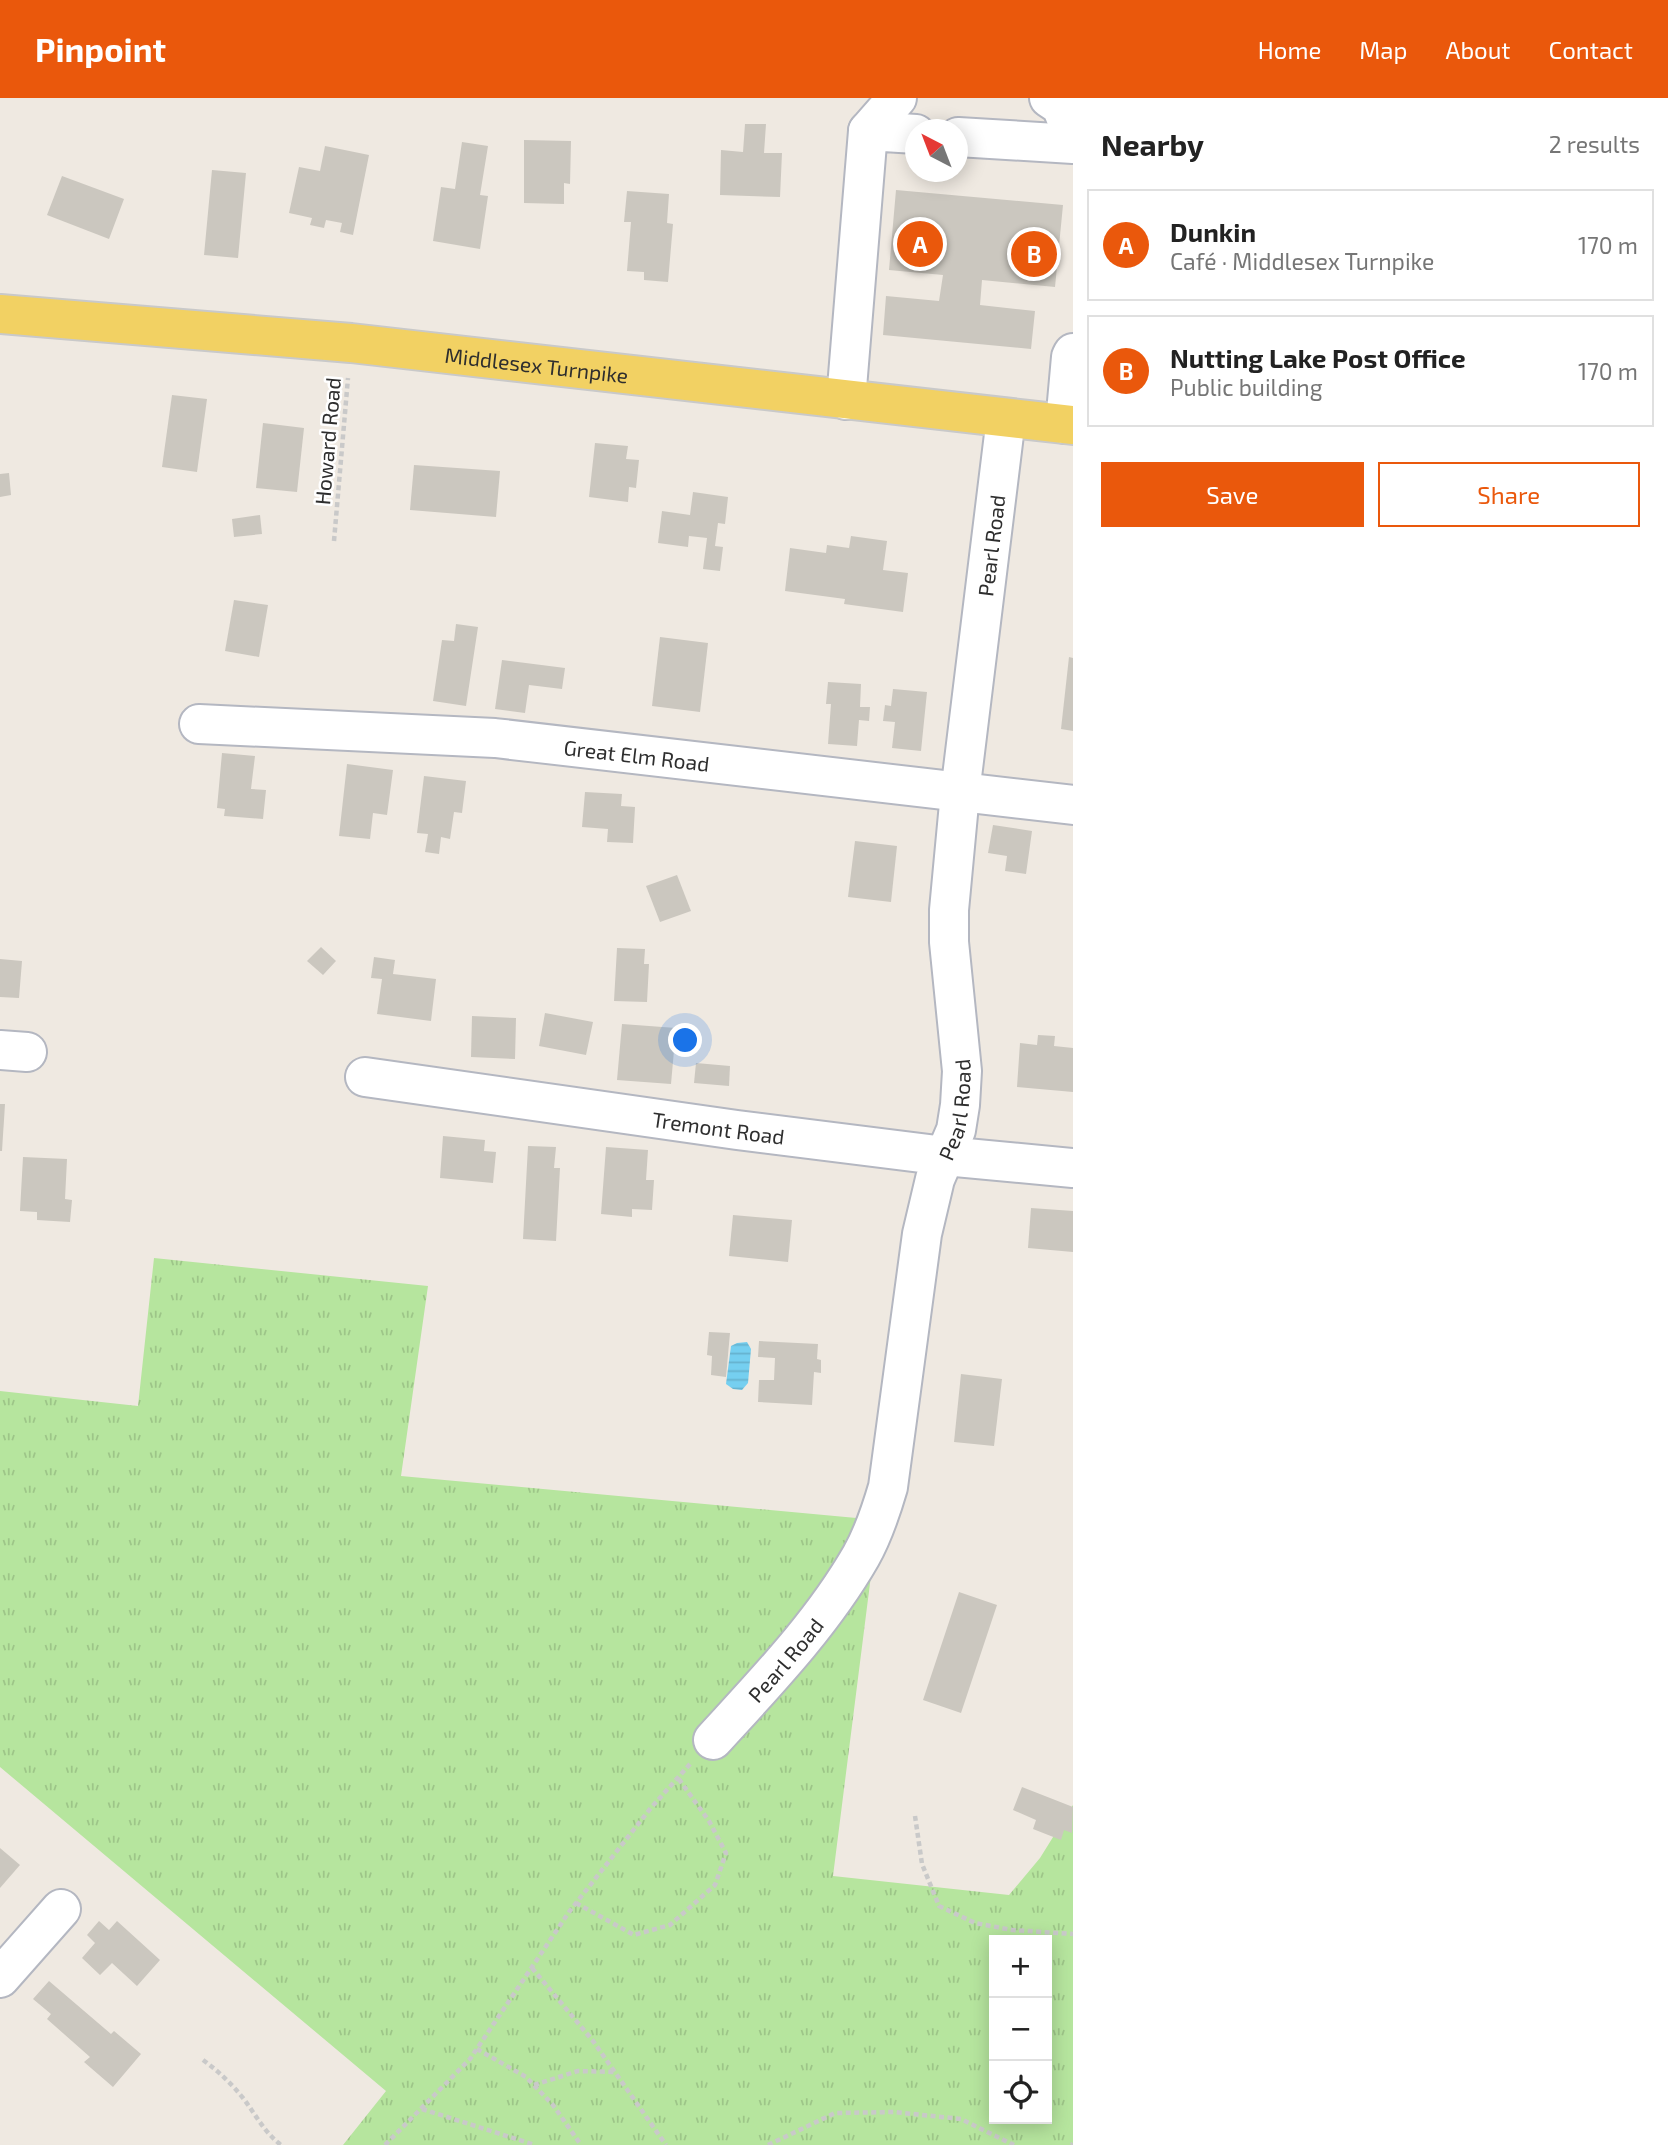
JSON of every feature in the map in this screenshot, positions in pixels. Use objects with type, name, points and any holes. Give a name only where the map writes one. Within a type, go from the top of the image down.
[{"type":"main road","name":"Middlesex Turnpike","points":[[0,314],[351,343],[1069,424]]},
{"type":"street","points":[[846,400],[868,131],[897,98]]},
{"type":"street","points":[[1049,98],[1061,106],[1073,136]]},
{"type":"street","points":[[868,131],[905,133]]},
{"type":"street","points":[[968,138],[1073,144]]},
{"type":"street","points":[[1069,424],[1073,354]]},
{"type":"street","name":"Pearl Road","points":[[713,1740],[790,1655],[842,1585],[878,1520],[888,1487],[922,1234],[935,1179],[956,1130],[962,1071],[949,942],[949,910],[960,793],[1006,418]]},
{"type":"street","name":"Great Elm Road","points":[[200,724],[495,738],[1073,805]]},
{"type":"street","name":"Tremont Road","points":[[365,1077],[737,1130],[945,1156],[1073,1168]]},
{"type":"street","points":[[0,1978],[61,1909]]},
{"type":"path","name":"Howard Road","points":[[334,541],[351,343]]},
{"type":"path","points":[[386,2145],[470,2059],[576,1903],[612,1855],[713,1740]]},
{"type":"path","points":[[576,1903],[634,1935],[670,1926],[715,1885],[726,1853],[709,1821],[678,1778]]},
{"type":"path","points":[[915,1816],[922,1864],[939,1906],[975,1923],[1012,1930],[1073,1934]]},
{"type":"path","points":[[532,1968],[593,2041],[666,2145]]},
{"type":"path","points":[[477,2049],[526,2077],[553,2105],[581,2145]]},
{"type":"path","points":[[203,2060],[221,2074],[242,2097],[269,2136],[281,2145]]},
{"type":"path","points":[[534,2085],[578,2071],[615,2072]]},
{"type":"path","points":[[422,2109],[535,2145]]},
{"type":"path","points":[[768,2145],[835,2113],[894,2112],[961,2119],[1014,2145]]},
{"type":"green space","points":[[154,1258],[428,1286],[401,1476],[878,1520],[833,1876],[1009,1895],[1040,1858],[1073,1805],[1073,2145],[343,2145],[386,2091],[0,1767],[0,1391],[138,1406]]},
{"type":"water","points":[[747,1342],[751,1349],[748,1383],[742,1390],[733,1389],[726,1384],[731,1346]]},
{"type":"building","points":[[745,124],[766,124],[764,153],[782,153],[780,197],[720,195],[721,150],[743,152]]},
{"type":"building","points":[[524,140],[571,141],[570,184],[564,183],[564,204],[524,203]]},
{"type":"building","points":[[462,142],[488,146],[480,195],[488,196],[480,249],[433,241],[441,187],[455,189]]},
{"type":"building","points":[[325,146],[369,155],[353,235],[340,232],[342,223],[326,220],[324,228],[310,225],[312,218],[289,213],[299,167],[320,171]]},
{"type":"building","points":[[212,170],[246,173],[238,258],[204,255]]},
{"type":"building","points":[[62,176],[124,199],[109,239],[47,215]]},
{"type":"building","points":[[896,190],[1063,205],[1055,287],[982,280],[980,305],[1035,311],[1031,349],[883,335],[886,296],[939,301],[943,275],[889,270]]},
{"type":"building","points":[[627,191],[669,194],[667,223],[673,224],[668,282],[644,280],[644,272],[627,271],[631,222],[624,222]]},
{"type":"building","points":[[172,395],[207,399],[197,472],[162,467]]},
{"type":"building","points":[[263,423],[304,428],[297,492],[256,488]]},
{"type":"building","points":[[595,443],[628,446],[626,459],[639,460],[636,488],[629,487],[628,502],[589,497]]},
{"type":"building","points":[[414,465],[500,471],[496,517],[410,510]]},
{"type":"building","points":[[9,473],[11,495],[0,497],[0,474]]},
{"type":"building","points":[[693,492],[728,497],[725,524],[718,523],[715,546],[723,547],[720,571],[703,569],[707,538],[689,536],[688,547],[658,543],[662,511],[690,515]]},
{"type":"building","points":[[260,515],[262,534],[234,537],[232,519]]},
{"type":"building","points":[[851,536],[887,541],[883,570],[908,573],[903,612],[844,604],[845,599],[785,591],[790,548],[826,553],[827,545],[849,548]]},
{"type":"building","points":[[234,600],[268,605],[259,657],[225,651]]},
{"type":"building","points":[[456,624],[478,627],[466,706],[433,701],[442,640],[454,641]]},
{"type":"building","points":[[660,637],[708,643],[700,712],[652,706]]},
{"type":"building","points":[[1069,657],[1073,658],[1073,731],[1061,729]]},
{"type":"building","points":[[502,660],[565,668],[562,689],[529,685],[525,713],[495,709]]},
{"type":"building","points":[[828,682],[861,684],[860,707],[870,707],[869,721],[859,720],[857,746],[828,744],[831,704],[826,704]]},
{"type":"building","points":[[893,689],[927,692],[921,751],[892,748],[895,722],[883,721],[885,705],[891,706]]},
{"type":"building","points":[[222,753],[255,756],[251,789],[266,790],[263,819],[224,816],[225,809],[217,808]]},
{"type":"building","points":[[347,764],[393,770],[387,815],[373,813],[370,839],[339,836]]},
{"type":"building","points":[[424,776],[466,781],[462,813],[454,812],[450,839],[441,837],[439,854],[425,852],[428,834],[417,833]]},
{"type":"building","points":[[585,792],[622,794],[621,806],[635,807],[633,843],[607,842],[608,829],[582,827]]},
{"type":"building","points":[[993,825],[1032,831],[1026,874],[1005,871],[1007,856],[988,853]]},
{"type":"building","points":[[855,841],[897,846],[891,902],[848,897]]},
{"type":"building","points":[[677,875],[691,911],[660,922],[646,886]]},
{"type":"building","points":[[321,947],[336,961],[323,975],[307,961]]},
{"type":"building","points":[[617,948],[645,949],[644,964],[649,964],[647,1002],[614,1001]]},
{"type":"building","points":[[374,957],[395,960],[393,974],[436,979],[431,1021],[377,1014],[382,979],[371,978]]},
{"type":"building","points":[[0,959],[22,961],[19,998],[0,997]]},
{"type":"building","points":[[545,1013],[593,1022],[586,1055],[539,1046]]},
{"type":"building","points":[[472,1016],[516,1018],[515,1059],[471,1057]]},
{"type":"building","points":[[622,1024],[676,1028],[671,1084],[617,1080]]},
{"type":"building","points":[[1038,1035],[1055,1036],[1054,1046],[1073,1048],[1073,1092],[1017,1087],[1020,1043],[1037,1045]]},
{"type":"building","points":[[696,1063],[730,1066],[729,1086],[694,1083]]},
{"type":"building","points":[[0,1104],[5,1104],[2,1151],[0,1151]]},
{"type":"building","points":[[443,1136],[485,1140],[484,1151],[496,1152],[493,1183],[440,1178]]},
{"type":"building","points":[[528,1146],[556,1147],[554,1168],[560,1168],[556,1241],[523,1239]]},
{"type":"building","points":[[606,1147],[648,1150],[646,1180],[654,1180],[652,1210],[632,1209],[632,1217],[601,1214]]},
{"type":"building","points":[[23,1157],[67,1159],[65,1199],[72,1200],[70,1222],[37,1220],[37,1212],[20,1211]]},
{"type":"building","points":[[1031,1208],[1073,1211],[1073,1252],[1028,1248]]},
{"type":"building","points":[[733,1215],[792,1220],[788,1262],[729,1256]]},
{"type":"building","points":[[709,1332],[730,1333],[726,1377],[711,1375],[712,1356],[707,1355]]},
{"type":"building","points":[[759,1341],[818,1344],[817,1359],[821,1360],[821,1373],[814,1372],[812,1405],[758,1402],[759,1380],[774,1380],[775,1358],[758,1357]]},
{"type":"building","points":[[961,1374],[1002,1379],[994,1446],[954,1442]]},
{"type":"building","points":[[959,1592],[997,1605],[961,1713],[923,1700]]},
{"type":"building","points":[[1022,1787],[1073,1807],[1072,1833],[1064,1830],[1061,1840],[1033,1829],[1036,1820],[1013,1810]]},
{"type":"building","points":[[0,1848],[20,1865],[0,1888]]},
{"type":"building","points":[[99,1921],[109,1930],[117,1921],[160,1960],[137,1986],[112,1963],[100,1975],[82,1958],[95,1943],[87,1935]]},
{"type":"building","points":[[49,1981],[111,2034],[114,2031],[141,2054],[113,2087],[84,2062],[90,2057],[47,2019],[51,2014],[33,1999]]},
{"type":"place","name":"Dunkin","points":[[920,244]]},
{"type":"place","name":"Nutting Lake Post Office","points":[[1034,254]]}]
